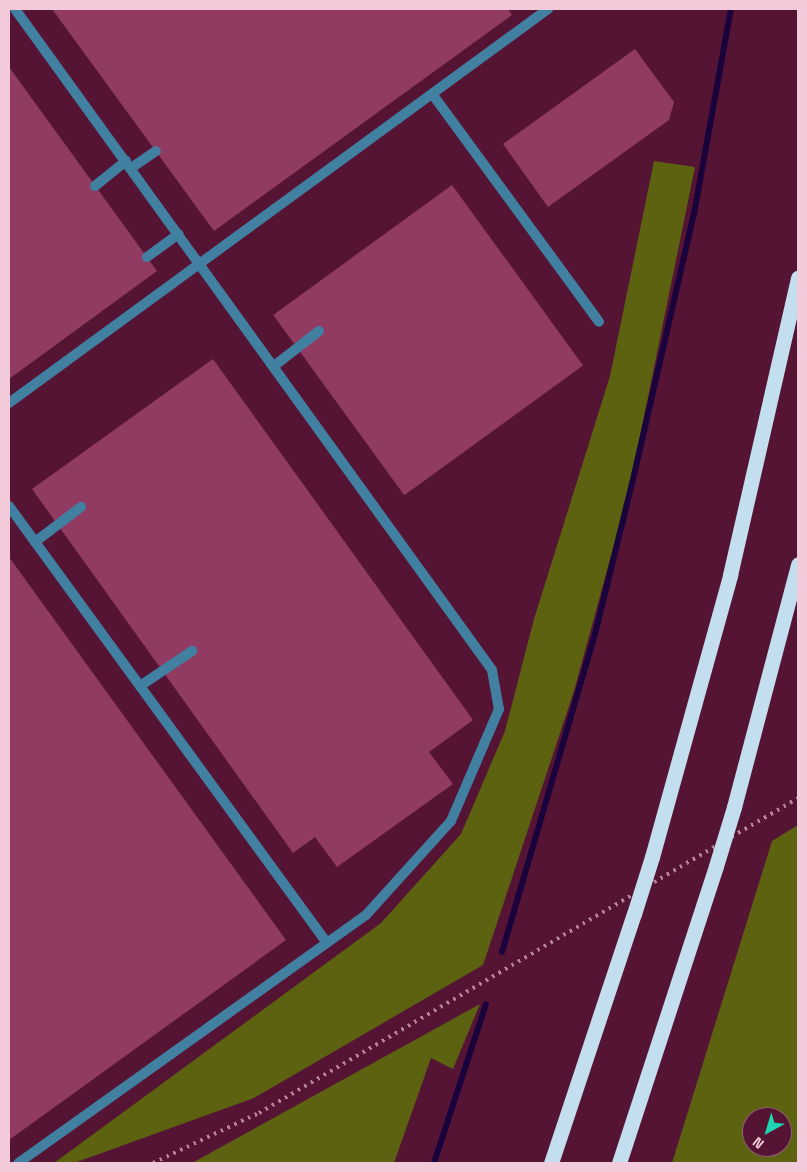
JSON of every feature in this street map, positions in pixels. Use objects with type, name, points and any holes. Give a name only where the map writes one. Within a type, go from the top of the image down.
[{"type":"highway","points":[[551,1163],[652,857],[730,575],[798,278]]},
{"type":"highway","points":[[620,1163],[734,807],[798,564]]},
{"type":"lane","points":[[15,9],[492,670],[500,709],[451,821],[366,915],[18,1163]]},
{"type":"lane","points":[[9,403],[201,265],[547,10]]},
{"type":"lane","points":[[433,94],[599,322]]},
{"type":"lane","points":[[95,186],[156,151]]},
{"type":"lane","points":[[147,258],[179,234]]},
{"type":"lane","points":[[274,366],[319,331]]},
{"type":"lane","points":[[9,506],[327,943]]},
{"type":"lane","points":[[35,542],[81,507]]},
{"type":"lane","points":[[140,686],[192,651]]},
{"type":"green space","points":[[654,161],[695,167],[629,490],[574,691],[483,965],[254,1098],[74,1163],[54,1163],[381,923],[461,834],[505,731],[534,619],[610,376]]},
{"type":"green space","points":[[798,825],[798,1163],[672,1163],[772,841]]},
{"type":"green space","points":[[480,1004],[453,1069],[431,1058],[394,1163],[192,1163]]},
{"type":"building","points":[[52,9],[508,9],[512,15],[214,231]]},
{"type":"building","points":[[635,49],[674,102],[669,120],[548,207],[503,144]]},
{"type":"building","points":[[9,67],[157,271],[9,379]]},
{"type":"building","points":[[452,185],[583,365],[404,495],[273,315]]},
{"type":"building","points":[[213,359],[473,720],[429,752],[453,784],[337,867],[315,837],[293,853],[32,489]]},
{"type":"building","points":[[9,557],[286,940],[9,1140]]},
{"type":"waterway","points":[[502,952],[596,630],[634,475],[694,214],[731,9]]},
{"type":"waterway","points":[[434,1163],[486,1004]]},
{"type":"railway","points":[[153,1163],[259,1113],[798,798]]}]
